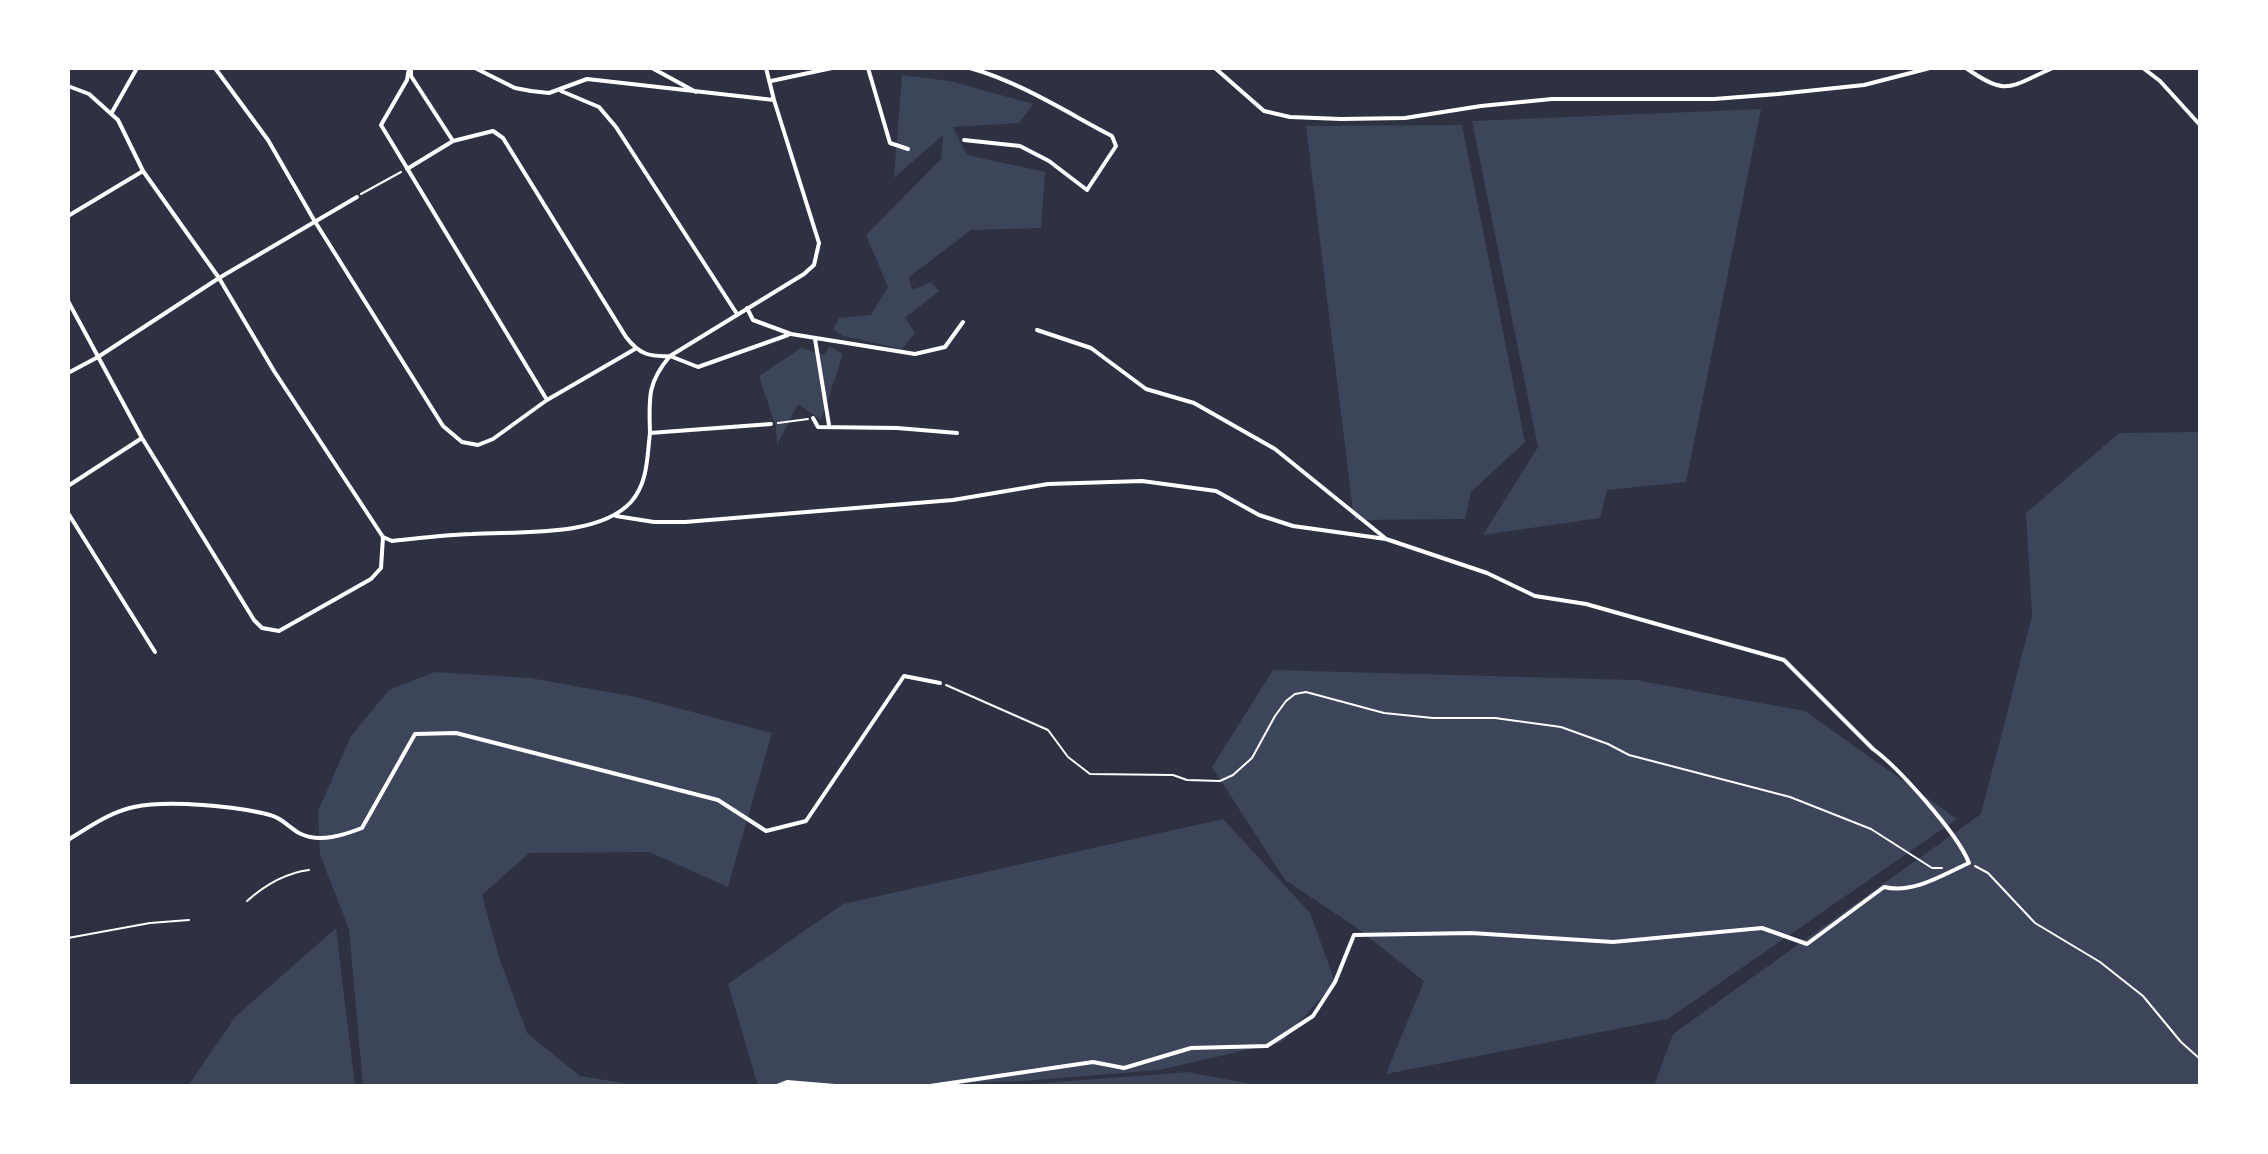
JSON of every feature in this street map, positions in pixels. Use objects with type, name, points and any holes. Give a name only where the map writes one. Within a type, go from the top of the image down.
[{"type":"street","points":[[111,114],[137,68]]},
{"type":"street","points":[[215,68],[268,140],[314,220],[443,426],[462,442],[478,445],[493,439],[547,400],[635,349]]},
{"type":"street","points":[[410,68],[407,80],[381,125],[547,400]]},
{"type":"street","points":[[410,68],[411,76],[453,141]]},
{"type":"street","points":[[475,68],[523,90],[549,93],[587,79],[774,100]]},
{"type":"street","points":[[652,68],[697,93]]},
{"type":"street","points":[[383,537],[392,541],[585,526],[616,516],[632,501],[644,482],[652,382],[656,373],[670,356],[814,265],[819,243],[766,68]]},
{"type":"street","points":[[771,81],[832,68]]},
{"type":"street","points":[[868,68],[890,143],[908,149]]},
{"type":"street","points":[[964,140],[1020,146],[1049,161],[1087,190],[1116,146],[1112,136],[1099,129],[987,73],[970,68]]},
{"type":"street","points":[[1215,68],[1264,111],[1290,117],[1341,119],[1405,118],[1552,99],[1714,99],[1778,94],[1864,85],[1930,68]]},
{"type":"street","points":[[1966,68],[1990,85],[2009,88],[2053,68]]},
{"type":"street","points":[[2143,68],[2160,81],[2200,125]]},
{"type":"street","points":[[68,86],[89,94],[118,120],[143,171],[219,278],[274,371],[383,537],[385,548],[381,568],[371,579],[279,631],[262,628],[254,620],[142,438],[68,301]]},
{"type":"street","points":[[560,90],[599,107],[616,127],[737,314]]},
{"type":"street","points":[[407,169],[453,141],[493,131],[503,138],[635,349],[650,357],[670,356],[698,367],[791,334]]},
{"type":"street","points":[[68,216],[143,171]]},
{"type":"street","points":[[68,373],[314,220],[357,197]]},
{"type":"street","points":[[747,308],[753,320],[791,334],[915,354],[945,347],[963,322]]},
{"type":"street","points":[[1037,330],[1091,348],[1146,389],[1194,403],[1275,449],[1386,539]]},
{"type":"street","points":[[815,339],[829,425]]},
{"type":"street","points":[[813,418],[818,427],[829,425],[846,429],[897,428],[957,433]]},
{"type":"street","points":[[650,433],[771,424]]},
{"type":"street","points":[[68,486],[142,438]]},
{"type":"street","points":[[616,516],[654,522],[685,522],[953,500],[1048,484],[1142,481],[1216,491],[1259,515],[1293,526],[1386,539],[1487,573],[1535,596],[1586,604],[1784,660],[1873,749],[1888,760],[1932,809],[1965,852],[1969,863],[1912,888],[1898,890],[1884,887],[1807,944],[1762,928],[1613,942],[1471,933],[1354,935],[1335,982],[1313,1016],[1267,1046],[1191,1048],[1124,1068],[1093,1062],[930,1086]]},
{"type":"street","points":[[68,513],[155,652]]},
{"type":"street","points":[[68,840],[104,817],[133,807],[167,804],[273,815],[290,824],[299,834],[315,838],[343,835],[362,828],[415,734],[456,733],[718,800],[766,831],[806,821],[904,676],[940,683]]},
{"type":"street","points":[[777,1086],[787,1082],[835,1086]]},
{"type":"lane","points":[[247,901],[262,888],[294,872],[309,870]]},
{"type":"lane","points":[[68,938],[150,923],[189,920]]},
{"type":"path","points":[[357,197],[407,169]]},
{"type":"path","points":[[771,424],[813,418]]},
{"type":"path","points":[[940,683],[1048,730],[1068,757],[1090,774],[1118,776],[1173,775],[1187,780],[1220,781],[1233,775],[1252,758],[1286,701],[1295,694],[1306,692],[1384,713],[1536,722],[1561,727],[1673,769],[1739,782],[1790,797],[1871,829],[1932,868],[1949,868]]},
{"type":"path","points":[[1969,863],[1988,873],[2035,923],[2100,962],[2143,996],[2181,1042],[2200,1059]]},
{"type":"shaded area","points":[[902,75],[950,81],[1033,104],[1019,123],[953,127],[967,155],[1045,172],[1041,228],[971,230],[909,277],[912,290],[931,282],[939,291],[905,318],[915,333],[902,349],[843,336],[833,329],[839,318],[871,315],[888,287],[866,235],[941,159],[943,135],[894,178]]},
{"type":"shaded area","points":[[1761,109],[1686,482],[1607,490],[1600,518],[1483,535],[1538,447],[1472,121]]},
{"type":"shaded area","points":[[1462,125],[1525,442],[1471,492],[1465,519],[1354,520],[1306,126]]},
{"type":"shaded area","points":[[829,346],[843,354],[821,420],[798,404],[777,445],[776,427],[759,376],[801,348],[825,355]]},
{"type":"shaded area","points":[[2200,432],[2200,1086],[1654,1086],[1673,1034],[1981,814],[2032,616],[2026,513],[2119,433]]},
{"type":"shaded area","points":[[1273,670],[1636,680],[1805,711],[1957,819],[1668,1019],[1386,1074],[1424,981],[1357,928],[1285,880],[1212,767]]},
{"type":"shaded area","points":[[435,672],[530,678],[636,697],[772,733],[728,887],[649,852],[529,853],[482,895],[500,960],[527,1033],[580,1076],[642,1086],[363,1086],[349,929],[320,855],[318,811],[351,736],[389,690]]},
{"type":"shaded area","points":[[1223,819],[1310,913],[1335,982],[1282,1042],[1159,1070],[1024,1081],[758,1086],[728,984],[843,904]]},
{"type":"shaded area","points":[[336,928],[355,1086],[188,1086],[235,1017]]},
{"type":"shaded area","points":[[1188,1072],[1262,1086],[1006,1086]]}]
